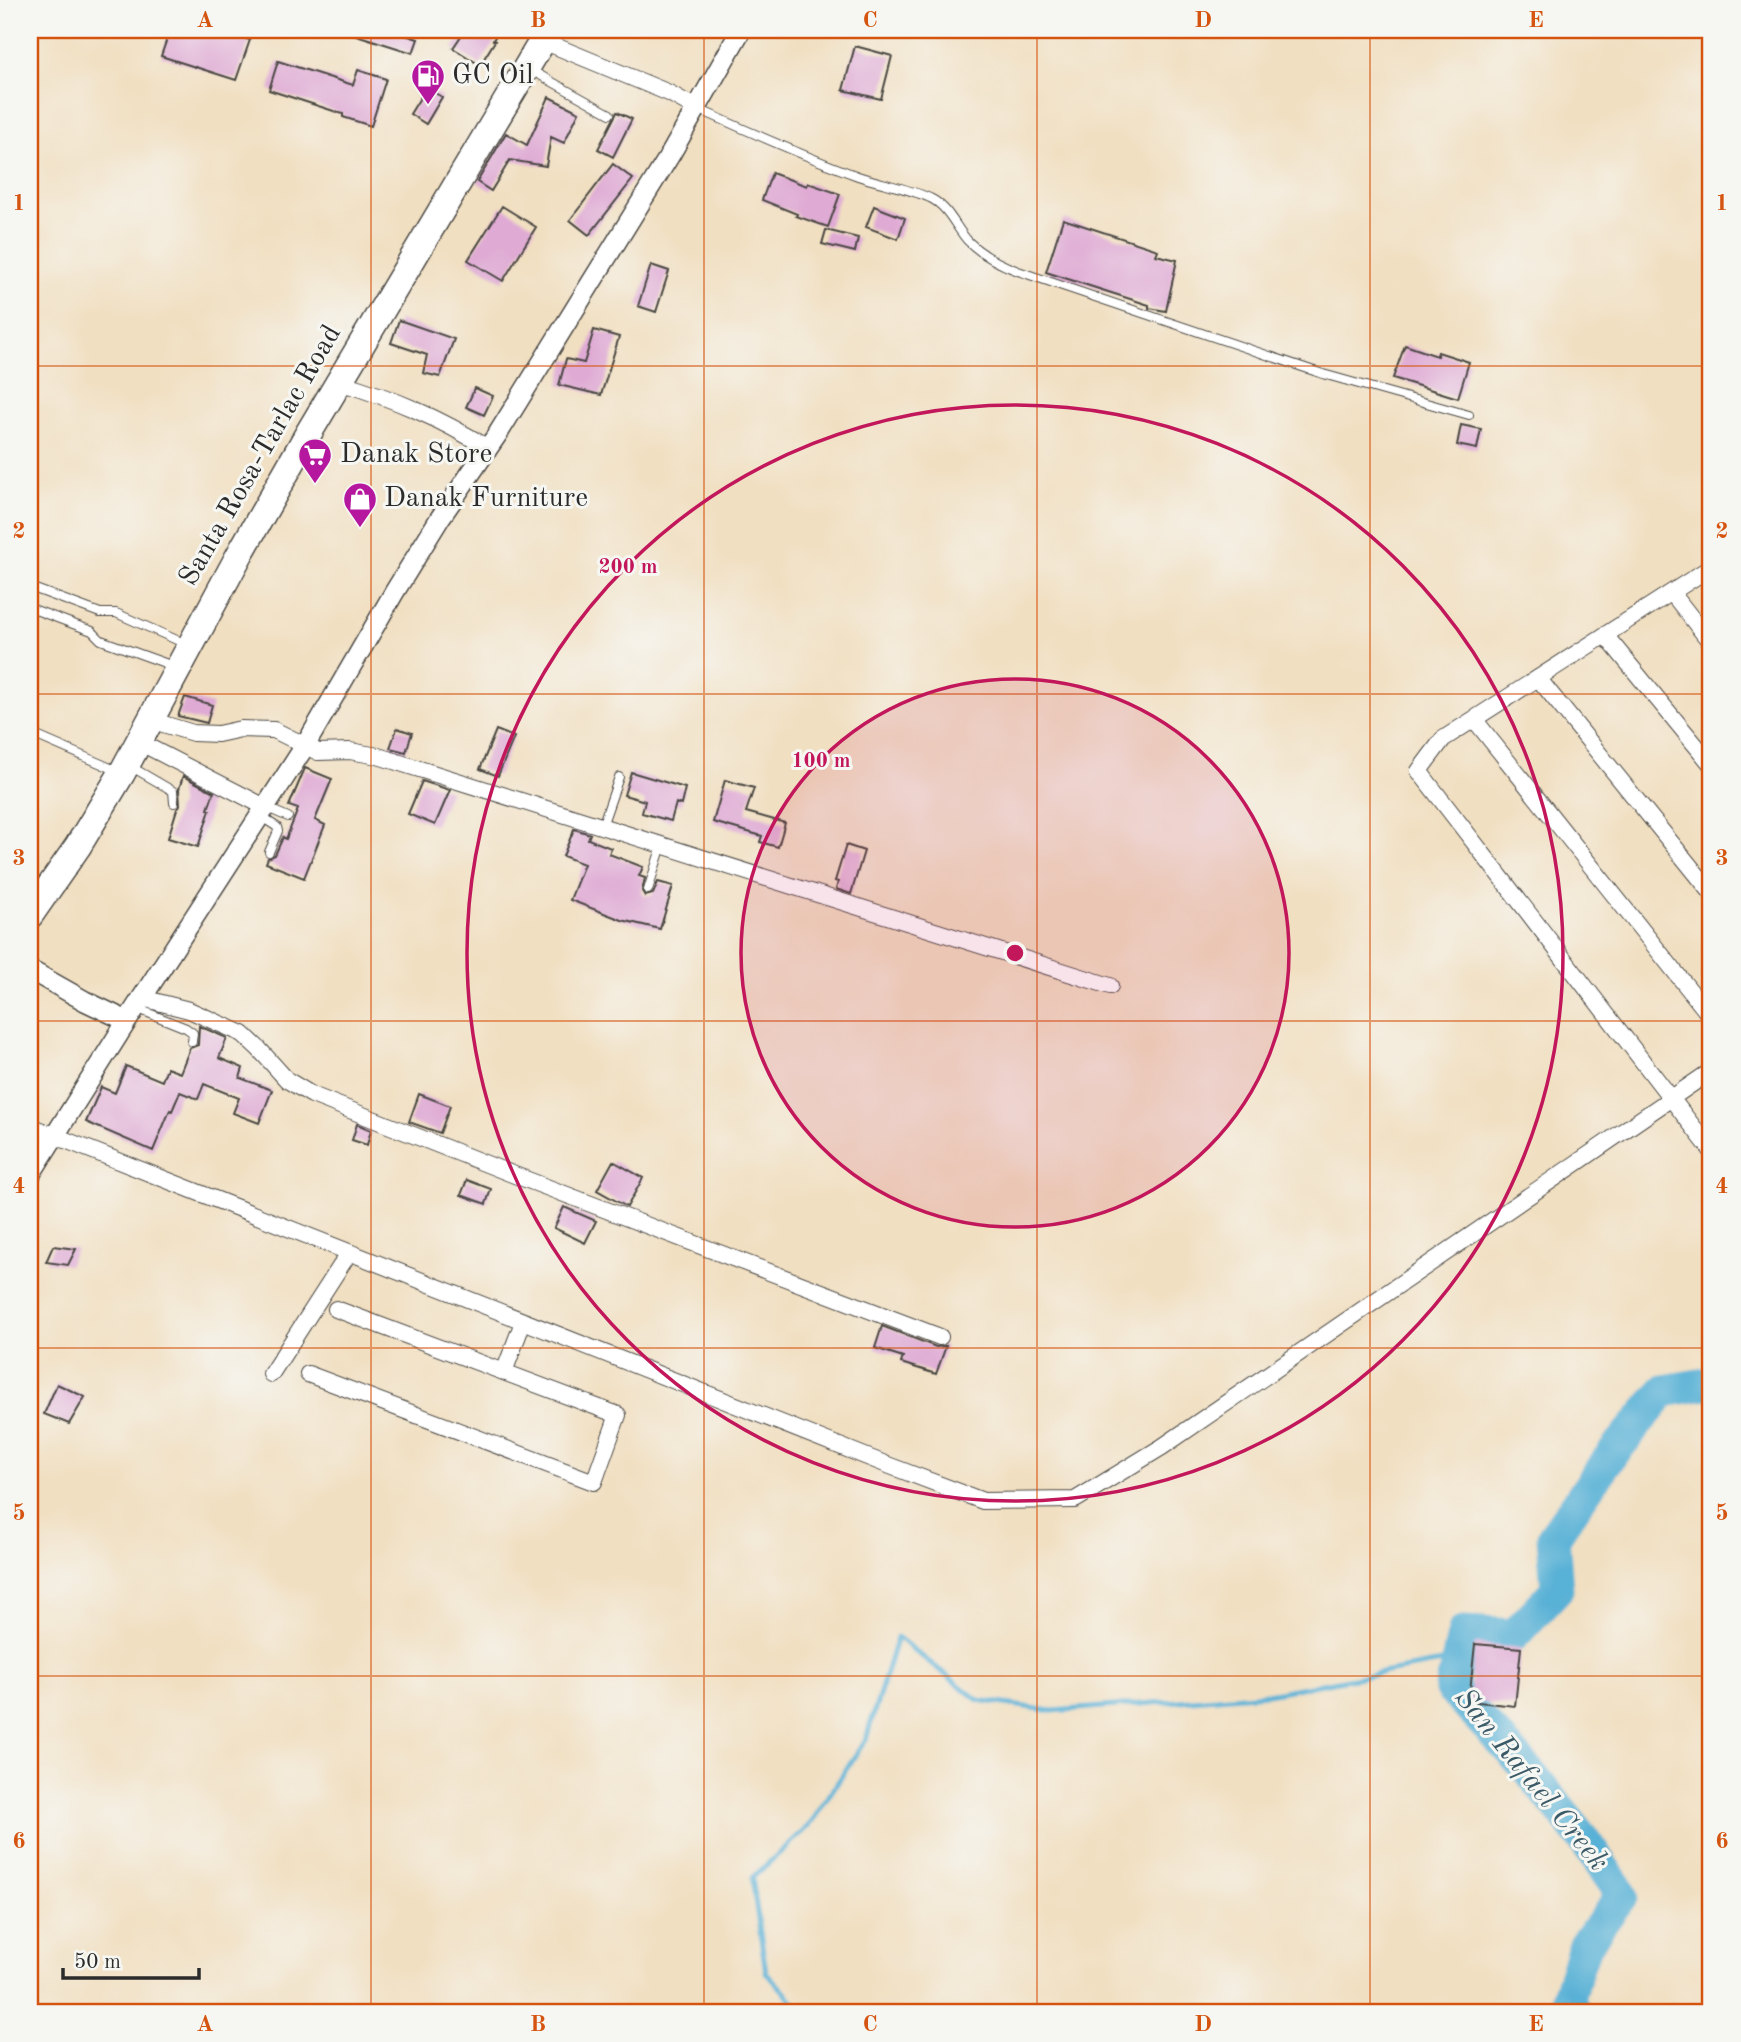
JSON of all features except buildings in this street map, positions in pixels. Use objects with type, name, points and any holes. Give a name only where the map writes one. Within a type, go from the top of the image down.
[{"type":"highway","name":"Santa Rosa-Tarlac Road","points":[[34,902],[78,846],[135,750],[242,550],[546,35]]},
{"type":"street","points":[[30,1175],[305,746],[440,518],[488,448],[670,155],[741,30]]},
{"type":"street","points":[[546,35],[696,108]]},
{"type":"street","points":[[339,382],[422,411],[488,448]]},
{"type":"street","points":[[1711,567],[1443,739],[1419,771],[1711,1150]]},
{"type":"street","points":[[1672,593],[1711,643]]},
{"type":"street","points":[[1605,635],[1711,764]]},
{"type":"street","points":[[1538,678],[1711,892]]},
{"type":"street","points":[[1474,719],[1711,1017]]},
{"type":"street","points":[[135,750],[192,733],[274,730],[318,752],[350,751],[378,756],[1110,986]]},
{"type":"street","points":[[135,750],[262,811]]},
{"type":"street","points":[[30,970],[85,1001],[135,1009],[189,1010],[243,1034],[287,1080],[312,1095],[940,1337]]},
{"type":"street","points":[[30,1126],[884,1464],[984,1501],[1075,1500],[1162,1447],[1711,1071]]},
{"type":"street","points":[[271,1374],[349,1253]]},
{"type":"street","points":[[308,1374],[594,1482],[618,1415],[335,1308]]},
{"type":"street","points":[[504,1372],[523,1322]]},
{"type":"lane","points":[[526,68],[610,114]]},
{"type":"lane","points":[[696,108],[857,175],[930,199],[949,213],[961,233],[994,262],[1323,374],[1469,415]]},
{"type":"lane","points":[[30,587],[100,613],[116,613],[184,657]]},
{"type":"lane","points":[[30,608],[92,631],[101,640],[184,657]]},
{"type":"lane","points":[[30,733],[135,750],[173,791],[174,803]]},
{"type":"lane","points":[[602,826],[619,777]]},
{"type":"lane","points":[[262,811],[288,817]]},
{"type":"lane","points":[[262,811],[278,831],[269,852]]},
{"type":"lane","points":[[648,890],[662,845]]},
{"type":"lane","points":[[135,1009],[186,1028],[193,1033],[192,1042]]},
{"type":"waterway","name":"San Rafael Creek","points":[[1574,2012],[1568,1996],[1585,1945],[1622,1895],[1582,1837],[1529,1771],[1451,1689],[1464,1632],[1514,1635],[1557,1589],[1553,1537],[1606,1462],[1664,1391],[1711,1383]]},
{"type":"waterway","points":[[803,2012],[766,1972],[752,1878],[809,1826],[866,1739],[897,1637],[978,1700],[1052,1711],[1267,1694],[1458,1659]]},
{"type":"place","name":"GC Oil","points":[[428,106]]},
{"type":"place","name":"Danak Store","points":[[315,485]]},
{"type":"place","name":"Danak Furniture","points":[[360,529]]}]
